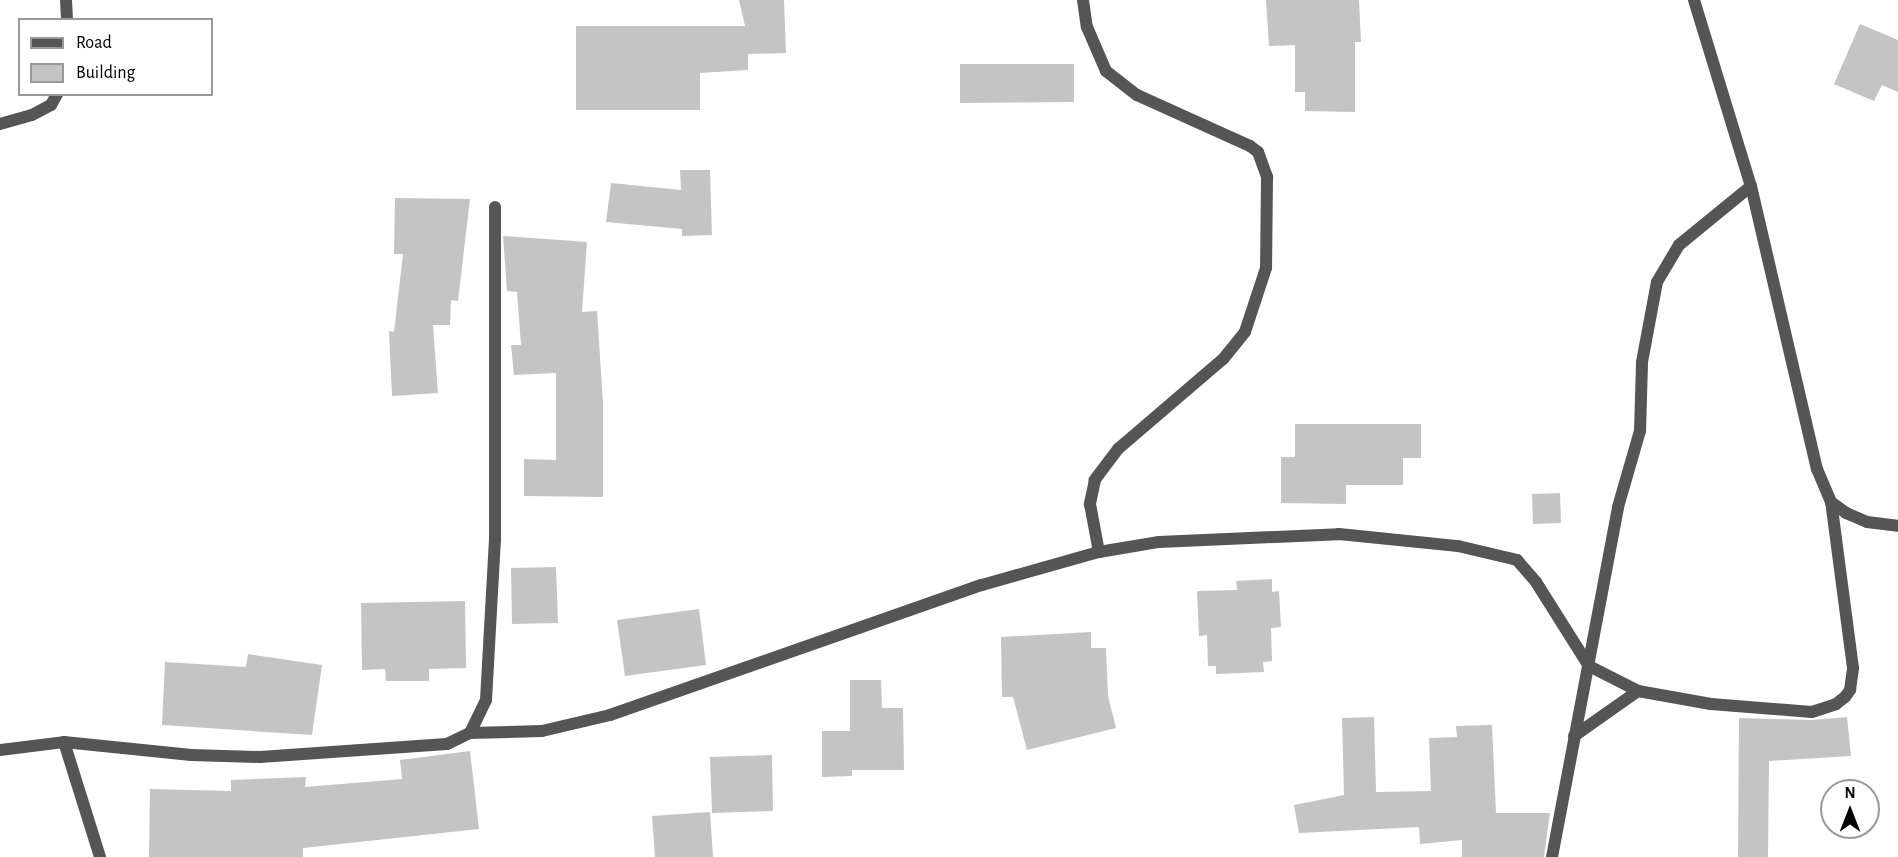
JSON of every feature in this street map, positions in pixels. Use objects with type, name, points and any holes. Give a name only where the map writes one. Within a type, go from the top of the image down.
[{"type":"street","points":[[66,0],[67,18]]},
{"type":"street","points":[[1083,0],[1087,27],[1106,71],[1145,99],[1250,146],[1258,152],[1268,177],[1266,268],[1245,332],[1223,359],[1118,449],[1095,480],[1090,504],[1099,552]]},
{"type":"street","points":[[0,750],[64,742],[191,755],[260,757],[447,744],[470,733],[542,730],[610,715],[961,592],[1099,552],[1159,542],[1339,534],[1491,552],[1516,560],[1528,572],[1589,666],[1638,691],[1712,704],[1790,713],[1825,709],[1845,697],[1850,690],[1853,668],[1831,502],[1817,470],[1804,423],[1751,186],[1694,0]]},
{"type":"street","points":[[0,124],[32,115],[51,105],[56,96]]},
{"type":"street","points":[[1552,857],[1618,507],[1640,431],[1642,362],[1657,282],[1679,245],[1751,186]]},
{"type":"street","points":[[470,733],[486,700],[495,540],[495,207]]},
{"type":"street","points":[[1831,502],[1867,522],[1898,526]]},
{"type":"street","points":[[1574,736],[1638,691]]},
{"type":"street","points":[[64,742],[100,857]]},
{"type":"building","points":[[739,0],[784,0],[786,53],[748,54],[748,70],[700,73],[700,110],[576,110],[576,26],[745,26]]},
{"type":"building","points":[[1266,0],[1359,0],[1361,42],[1355,42],[1355,112],[1305,111],[1305,92],[1295,92],[1295,45],[1269,46]]},
{"type":"building","points":[[1860,24],[1898,40],[1898,92],[1882,85],[1874,101],[1834,84]]},
{"type":"building","points":[[960,64],[1074,64],[1074,102],[960,103]]},
{"type":"building","points":[[680,170],[710,170],[712,235],[682,236],[682,229],[606,222],[611,183],[681,190]]},
{"type":"building","points":[[395,198],[470,199],[458,301],[451,300],[450,325],[433,325],[438,393],[392,396],[389,331],[394,332],[403,254],[394,254]]},
{"type":"building","points":[[503,236],[587,242],[582,312],[597,311],[603,403],[603,497],[524,496],[524,459],[556,460],[556,373],[514,375],[511,345],[521,345],[517,292],[507,291]]},
{"type":"building","points":[[1295,424],[1421,424],[1421,458],[1403,458],[1403,485],[1346,485],[1346,504],[1281,503],[1281,457],[1295,457]]},
{"type":"building","points":[[1560,493],[1561,523],[1533,524],[1532,494]]},
{"type":"building","points":[[556,567],[558,623],[512,624],[511,568]]},
{"type":"building","points":[[1272,579],[1272,592],[1279,591],[1281,627],[1271,628],[1272,661],[1263,662],[1264,672],[1216,674],[1216,666],[1208,666],[1207,635],[1199,636],[1197,591],[1237,590],[1236,581]]},
{"type":"building","points":[[465,601],[466,668],[429,669],[429,681],[386,681],[385,669],[362,670],[361,603]]},
{"type":"building","points":[[699,609],[706,665],[625,676],[617,620]]},
{"type":"building","points":[[1091,632],[1091,648],[1106,648],[1108,696],[1116,728],[1027,750],[1013,697],[1002,697],[1001,637]]},
{"type":"building","points":[[248,654],[322,665],[312,735],[162,725],[165,662],[246,667]]},
{"type":"building","points":[[850,680],[881,680],[882,708],[903,708],[904,770],[852,770],[852,776],[822,777],[822,731],[850,731]]},
{"type":"building","points":[[1374,717],[1376,792],[1431,791],[1429,738],[1457,737],[1456,726],[1492,725],[1496,813],[1550,813],[1544,857],[1462,857],[1462,840],[1420,844],[1419,827],[1299,833],[1294,805],[1344,795],[1342,718]]},
{"type":"building","points":[[1847,717],[1851,756],[1769,761],[1768,857],[1738,857],[1739,718],[1811,720]]},
{"type":"building","points":[[470,751],[479,829],[303,848],[303,857],[149,857],[150,789],[231,791],[231,780],[306,777],[305,787],[402,779],[400,760]]},
{"type":"building","points":[[772,755],[773,811],[712,813],[710,757]]},
{"type":"building","points":[[710,812],[713,857],[655,857],[652,816]]}]
